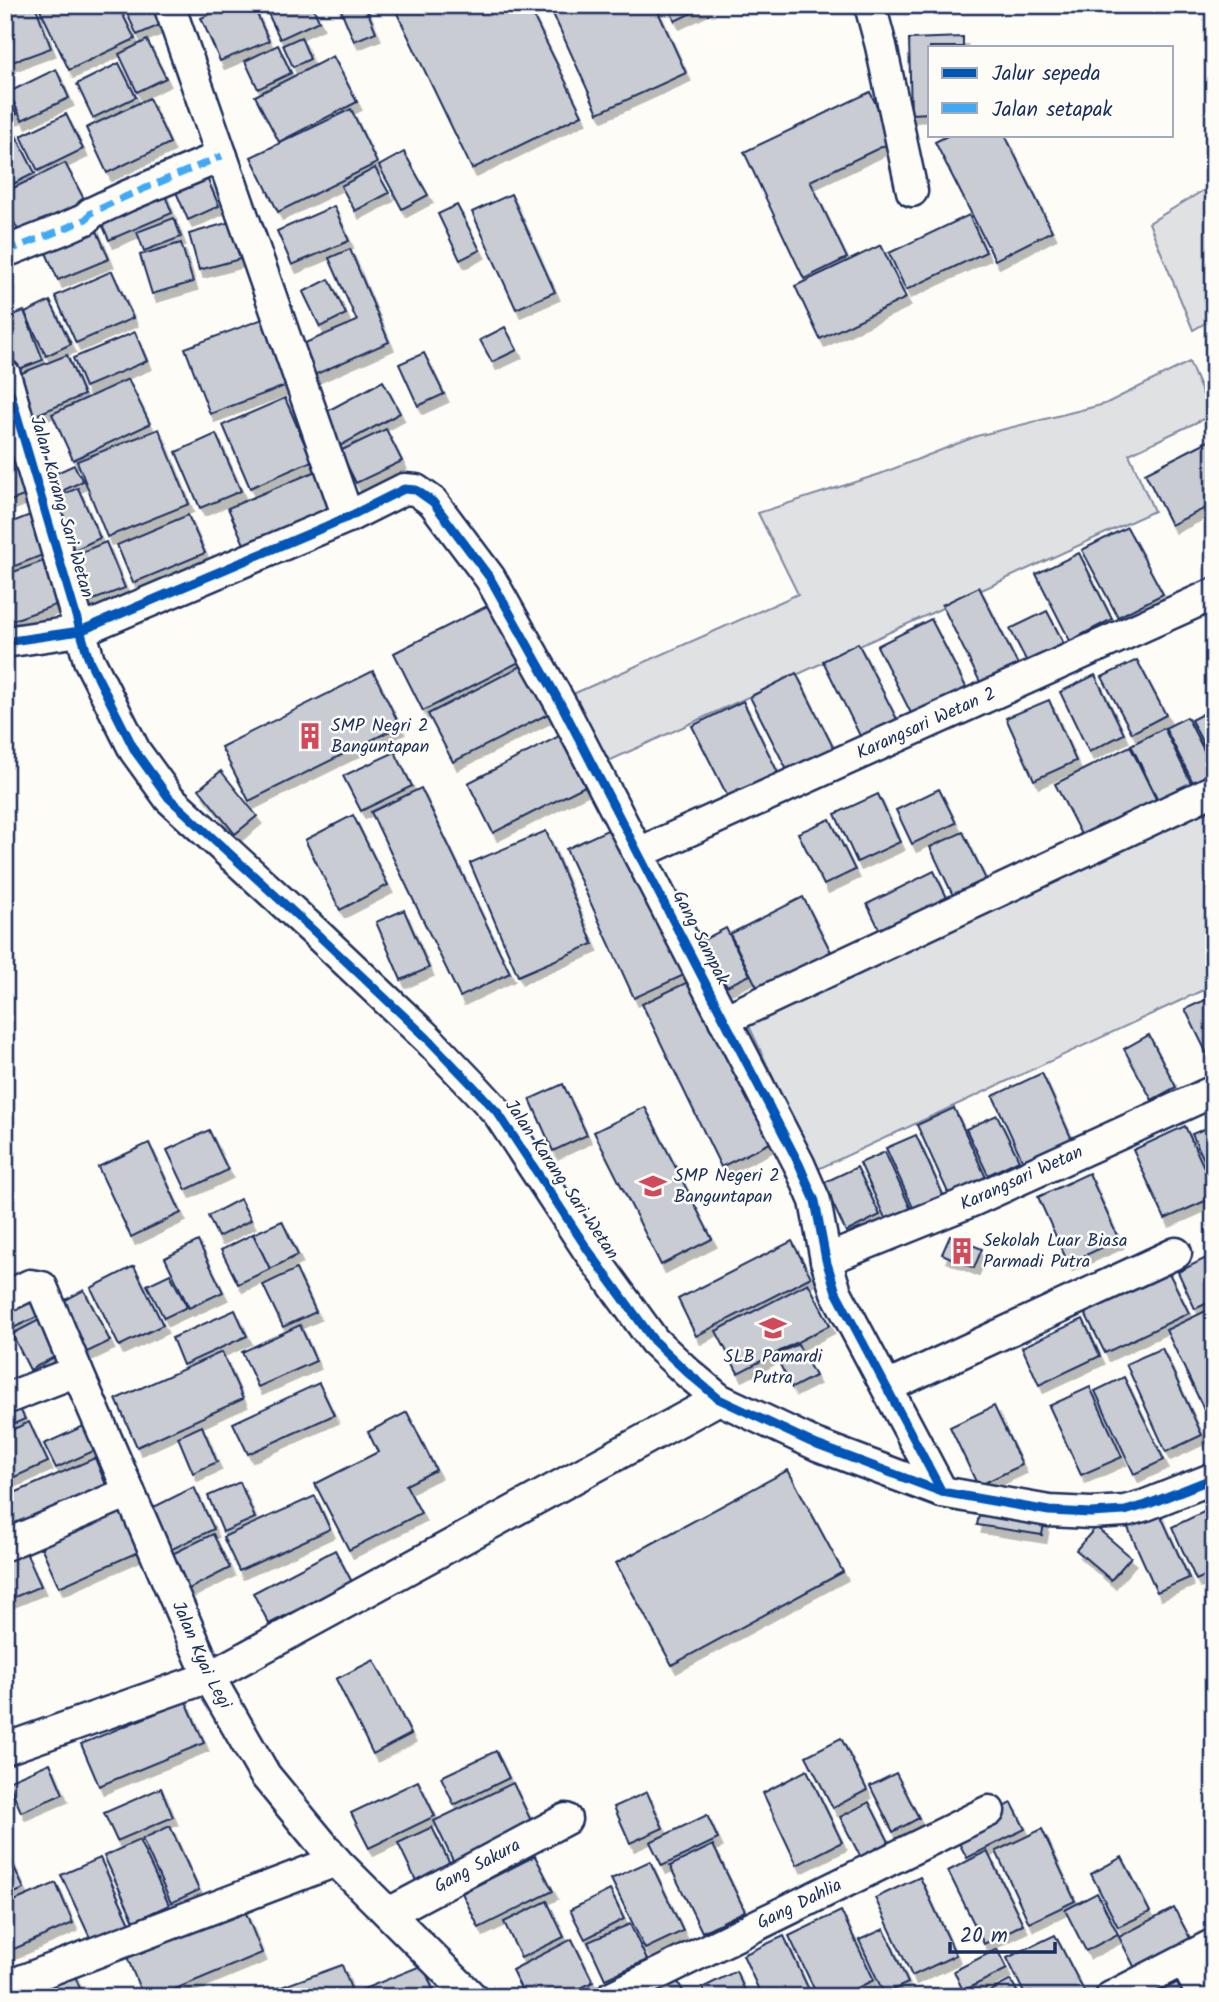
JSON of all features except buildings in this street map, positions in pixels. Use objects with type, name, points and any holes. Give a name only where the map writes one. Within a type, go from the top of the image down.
[{"type":"street","points":[[5,642],[80,631],[348,517],[169,5]]},
{"type":"street","points":[[870,5],[912,191]]},
{"type":"street","points":[[5,252],[86,219],[91,213],[127,196],[222,156]]},
{"type":"street","name":"Jalan Karang Sari Wetan","points":[[5,375],[89,660],[135,751],[169,798],[427,1038],[498,1113],[588,1250],[654,1340],[719,1399],[817,1445],[942,1492],[1049,1511],[1091,1513],[1125,1511],[1214,1478]]},
{"type":"street","name":"Gang Sampak","points":[[348,517],[404,489],[416,490],[433,502],[490,578],[563,708],[799,1164],[813,1196],[826,1261],[836,1292],[942,1492]]},
{"type":"street","name":"Karangsari Wetan 2","points":[[639,853],[1214,594]]},
{"type":"street","points":[[724,1020],[1214,790]]},
{"type":"street","name":"Karangsari Wetan","points":[[826,1261],[972,1201],[1214,1091]]},
{"type":"street","points":[[887,1387],[1176,1253]]},
{"type":"street","name":"Jalan Kyai Legi","points":[[5,1297],[30,1285],[43,1287],[76,1371],[209,1677],[265,1774],[336,1861],[472,1997]]},
{"type":"street","points":[[5,1399],[76,1371]]},
{"type":"street","points":[[5,1749],[209,1677],[719,1399]]},
{"type":"street","points":[[5,1545],[129,1492]]},
{"type":"street","name":"Gang Dahlia","points":[[611,1997],[989,1811]]},
{"type":"street","name":"Gang Sakura","points":[[389,1913],[566,1819]]},
{"type":"street","points":[[5,1987],[336,1861]]},
{"type":"street","points":[[1111,1997],[1214,1944]]},
{"type":"street","points":[[1184,1960],[1203,1997]]},
{"type":"shaded area","points":[[1214,184],[1214,318],[1193,330],[1149,223]]},
{"type":"shaded area","points":[[1189,362],[1214,414],[1129,454],[1154,511],[600,765],[564,698],[798,594],[758,513],[880,474],[977,436],[1105,404]]},
{"type":"shaded area","points":[[1214,794],[1214,985],[816,1170],[743,1013]]},
{"type":"marked path","points":[[5,252],[86,219],[91,213],[127,196],[222,156]]},
{"type":"cycle path","points":[[5,375],[89,660],[135,751],[169,798],[427,1038],[498,1113],[588,1250],[654,1341],[688,1373],[719,1399],[817,1445],[942,1492],[1049,1511],[1091,1513],[1125,1511],[1214,1478]]},
{"type":"cycle path","points":[[5,642],[80,631],[348,517],[404,489],[416,490],[433,502],[490,578],[563,708],[799,1164],[815,1201],[826,1260],[836,1292],[942,1492]]},
{"type":"place","name":"SMP Negri 2 Banguntapan","points":[[310,736]]},
{"type":"place","name":"SMP Negeri 2 Banguntapan","points":[[653,1186]]},
{"type":"place","name":"Sekolah Luar Biasa Parmadi Putra","points":[[962,1251]]},
{"type":"place","name":"SLB Pamardi Putra","points":[[773,1328]]}]
